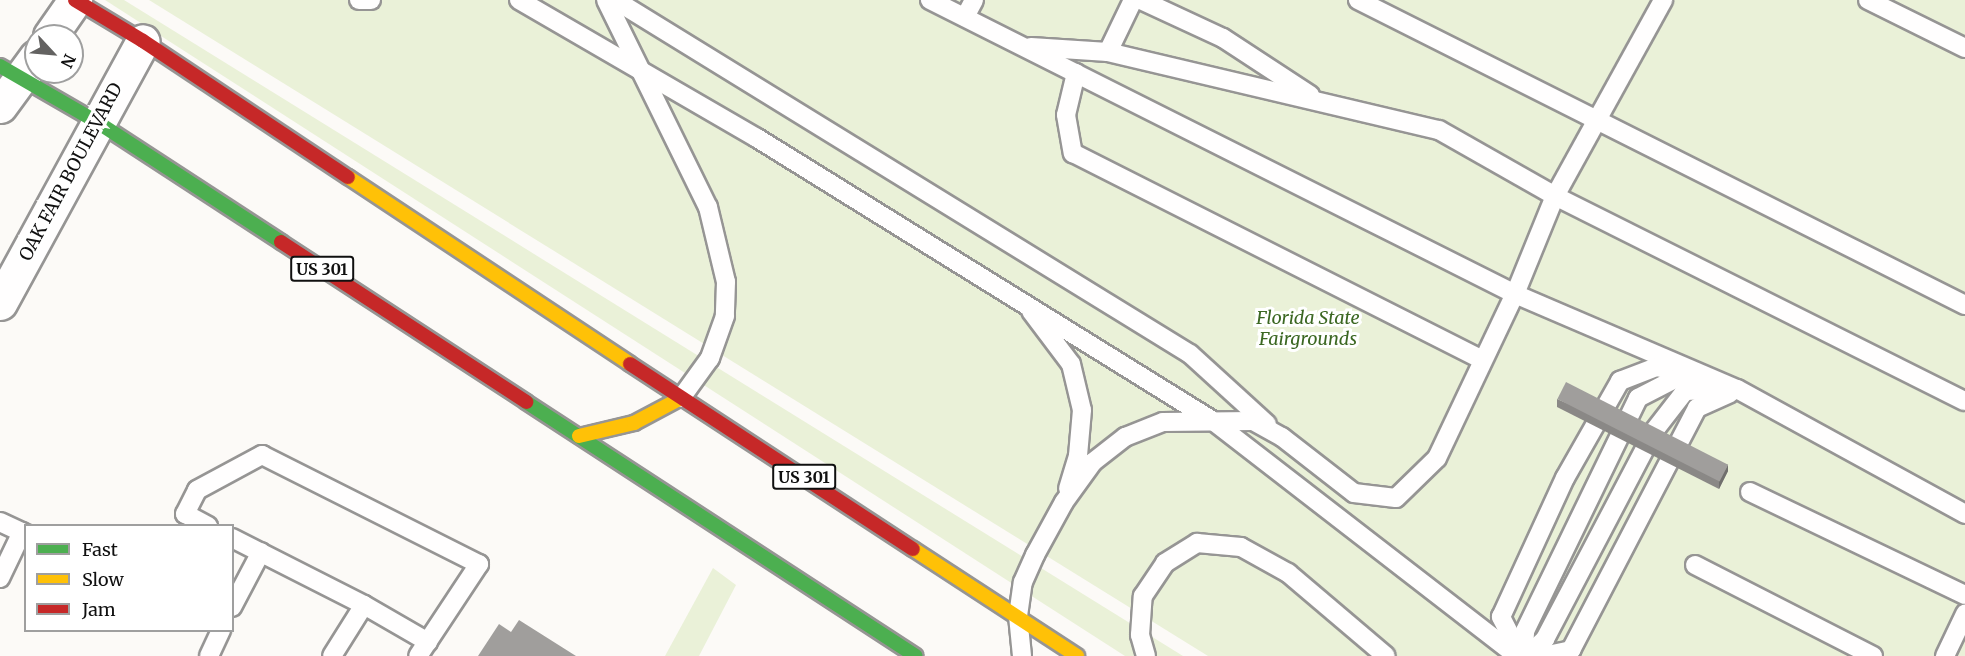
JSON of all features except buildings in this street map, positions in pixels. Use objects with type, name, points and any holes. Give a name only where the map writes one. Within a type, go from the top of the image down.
[{"type":"main road","name":"US 301","points":[[75,0],[143,41],[681,398],[1077,656]]},
{"type":"main road","name":"US 301","points":[[19,68],[97,123],[915,656]]},
{"type":"main road","points":[[579,436],[634,423],[681,398]]},
{"type":"street","points":[[58,24],[75,0]]},
{"type":"street","name":"OAK FAIR BOULEVARD","points":[[0,303],[143,41]]},
{"type":"street","points":[[0,106],[19,68]]},
{"type":"lane","points":[[519,0],[757,138],[1022,300],[1213,421],[1522,656]]},
{"type":"lane","points":[[606,0],[708,207],[726,282],[725,316],[710,358],[681,398]]},
{"type":"lane","points":[[615,0],[1190,354],[1282,437],[1354,493],[1396,498],[1437,458],[1515,294],[1556,196],[1662,0]]},
{"type":"lane","points":[[930,0],[1515,294],[1737,389],[1965,514]]},
{"type":"lane","points":[[965,18],[974,0]]},
{"type":"lane","points":[[1108,52],[1133,0]]},
{"type":"lane","points":[[1141,0],[1223,38],[1322,102]]},
{"type":"lane","points":[[1358,0],[1965,305]]},
{"type":"lane","points":[[1868,0],[1965,48]]},
{"type":"lane","points":[[1024,46],[1108,52],[1439,130],[1556,196],[1965,401]]},
{"type":"lane","points":[[1076,73],[1066,115],[1073,153],[1483,360]]},
{"type":"lane","points":[[1022,300],[1071,364],[1082,410],[1078,456],[1064,502]]},
{"type":"lane","points":[[1522,656],[1501,617],[1565,478],[1620,381],[1657,367],[1737,389]]},
{"type":"lane","points":[[1522,656],[1525,631],[1638,398],[1675,379],[1737,389]]},
{"type":"lane","points":[[1522,656],[1545,639],[1654,431],[1685,391],[1737,389]]},
{"type":"lane","points":[[1543,656],[1571,650],[1697,408],[1737,389]]},
{"type":"lane","points":[[1022,656],[1018,616],[1023,582],[1064,502],[1093,462],[1125,437],[1163,422],[1253,421],[1282,437]]},
{"type":"lane","points":[[206,524],[186,514],[197,490],[262,455],[479,564],[423,649],[364,605],[234,539]]},
{"type":"lane","points":[[1750,492],[1965,595]]},
{"type":"lane","points":[[0,522],[24,533],[0,578]]},
{"type":"lane","points":[[1146,656],[1140,635],[1143,596],[1165,563],[1197,543],[1241,547],[1288,573],[1386,656]]},
{"type":"lane","points":[[234,603],[261,552]]},
{"type":"lane","points":[[1695,565],[1873,656]]},
{"type":"lane","points":[[332,656],[364,605]]},
{"type":"lane","points":[[1945,656],[1965,614]]},
{"type":"lane","points":[[209,656],[220,632]]},
{"type":"green space","points":[[105,0],[124,0],[1183,656],[1125,656]]},
{"type":"green space","name":"Florida State Fairgrounds","points":[[149,0],[1965,0],[1965,656],[1208,656]]},
{"type":"green space","points":[[713,568],[736,585],[699,656],[665,656]]},
{"type":"traffic: fast","points":[[0,66],[97,122],[281,242]]},
{"type":"traffic: fast","points":[[526,402],[915,656]]},
{"type":"traffic: slow","points":[[348,177],[630,364]]},
{"type":"traffic: slow","points":[[579,436],[634,423],[681,398]]},
{"type":"traffic: slow","points":[[913,549],[1077,656]]},
{"type":"traffic: jam","points":[[75,0],[143,41],[348,177]]},
{"type":"traffic: jam","points":[[281,242],[526,402]]},
{"type":"traffic: jam","points":[[630,364],[913,549]]}]
